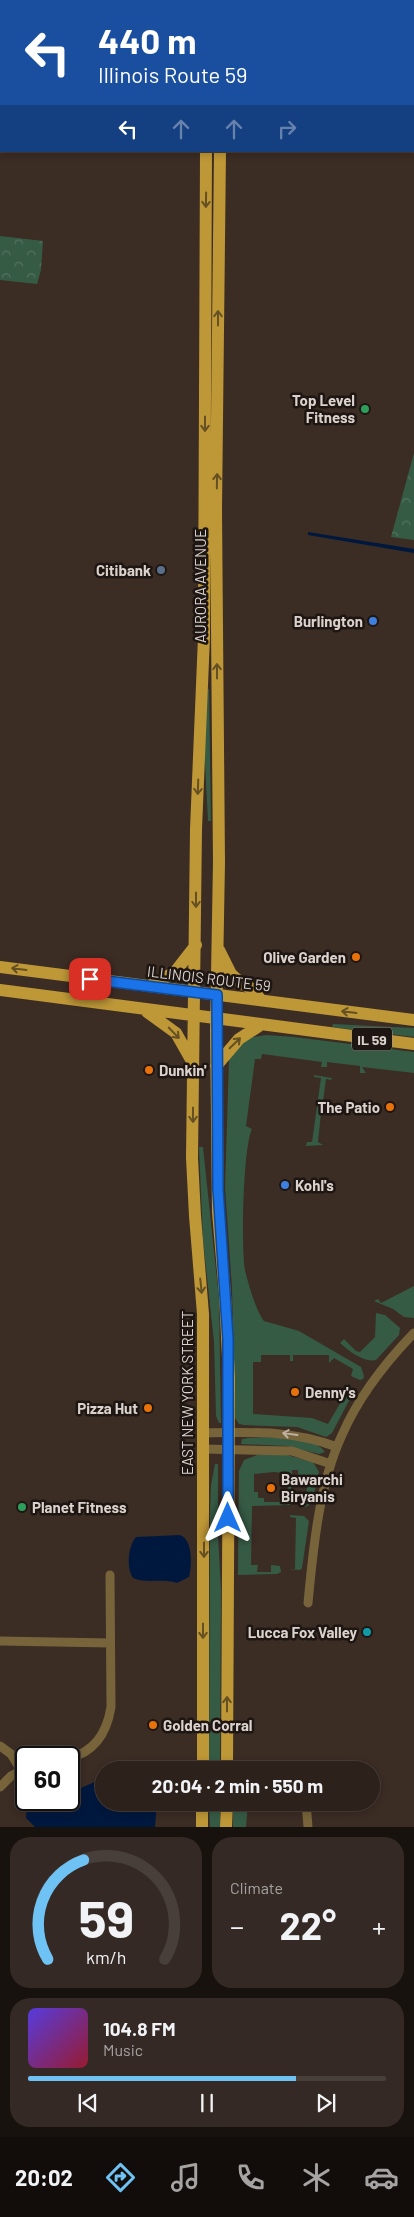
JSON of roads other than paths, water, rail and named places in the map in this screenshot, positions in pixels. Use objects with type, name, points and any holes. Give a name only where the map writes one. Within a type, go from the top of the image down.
[{"type":"main road","name":"AURORA AVENUE","points":[[194,1017],[196,829],[204,637],[206,152]]},
{"type":"main road","name":"AURORA AVENUE","points":[[216,1020],[218,948],[216,510],[220,152]]},
{"type":"main road","points":[[148,986],[175,972],[196,945]]},
{"type":"main road","points":[[218,948],[231,974],[241,983],[252,989],[261,1000]]},
{"type":"main road","name":"ILLINOIS ROUTE 59","points":[[0,967],[414,1020]]},
{"type":"main road","name":"IL 59","points":[[0,990],[259,1026],[414,1044]]},
{"type":"main road","points":[[145,1010],[176,1033],[193,1063]]},
{"type":"main road","name":"EAST NEW YORK STREET","points":[[194,1017],[193,1189],[203,1314],[202,1761]]},
{"type":"main road","points":[[216,1020],[218,1212],[228,1339],[227,1761]]},
{"type":"main road","points":[[216,1066],[239,1039],[259,1026]]},
{"type":"main road","points":[[202,1811],[202,1827]]},
{"type":"main road","points":[[226,1827],[227,1811]]},
{"type":"street","points":[[308,1603],[318,1530],[331,1464],[337,1447],[366,1392],[385,1365],[414,1333]]},
{"type":"street","points":[[204,1433],[282,1433],[302,1436],[337,1447]]},
{"type":"street","points":[[204,1449],[292,1451],[331,1464]]},
{"type":"street","points":[[80,1753],[89,1749],[101,1737],[106,1728],[111,1707],[110,1575]]},
{"type":"street","points":[[0,1641],[110,1643]]},
{"type":"street","points":[[0,1746],[15,1759]]},
{"type":"street","points":[[0,1787],[15,1774]]},
{"type":"street","points":[[307,1811],[308,1827]]},
{"type":"water","points":[[308,532],[414,549],[414,553],[308,535]]},
{"type":"water","points":[[180,1535],[189,1547],[191,1566],[189,1577],[177,1583],[144,1581],[133,1578],[129,1569],[129,1557],[131,1546],[136,1537]]},
{"type":"water","points":[[95,1782],[95,1811],[156,1811],[155,1827],[35,1827],[26,1818],[27,1811],[80,1811],[80,1788]]},
{"type":"place","name":"Top Level Fitness","points":[[365,409]]},
{"type":"place","name":"Citibank","points":[[161,570]]},
{"type":"place","name":"Burlington","points":[[373,621]]},
{"type":"place","name":"Olive Garden","points":[[356,957]]},
{"type":"place","name":"Dunkin'","points":[[149,1070]]},
{"type":"place","name":"The Patio","points":[[390,1107]]},
{"type":"place","name":"Kohl's","points":[[285,1185]]},
{"type":"place","name":"Denny's","points":[[295,1392]]},
{"type":"place","name":"Pizza Hut","points":[[148,1408]]},
{"type":"place","name":"Bawarchi Biryanis","points":[[271,1488]]},
{"type":"place","name":"Planet Fitness","points":[[22,1507]]},
{"type":"place","name":"Lucca Fox Valley","points":[[367,1632]]},
{"type":"place","name":"Golden Corral","points":[[153,1725]]}]
